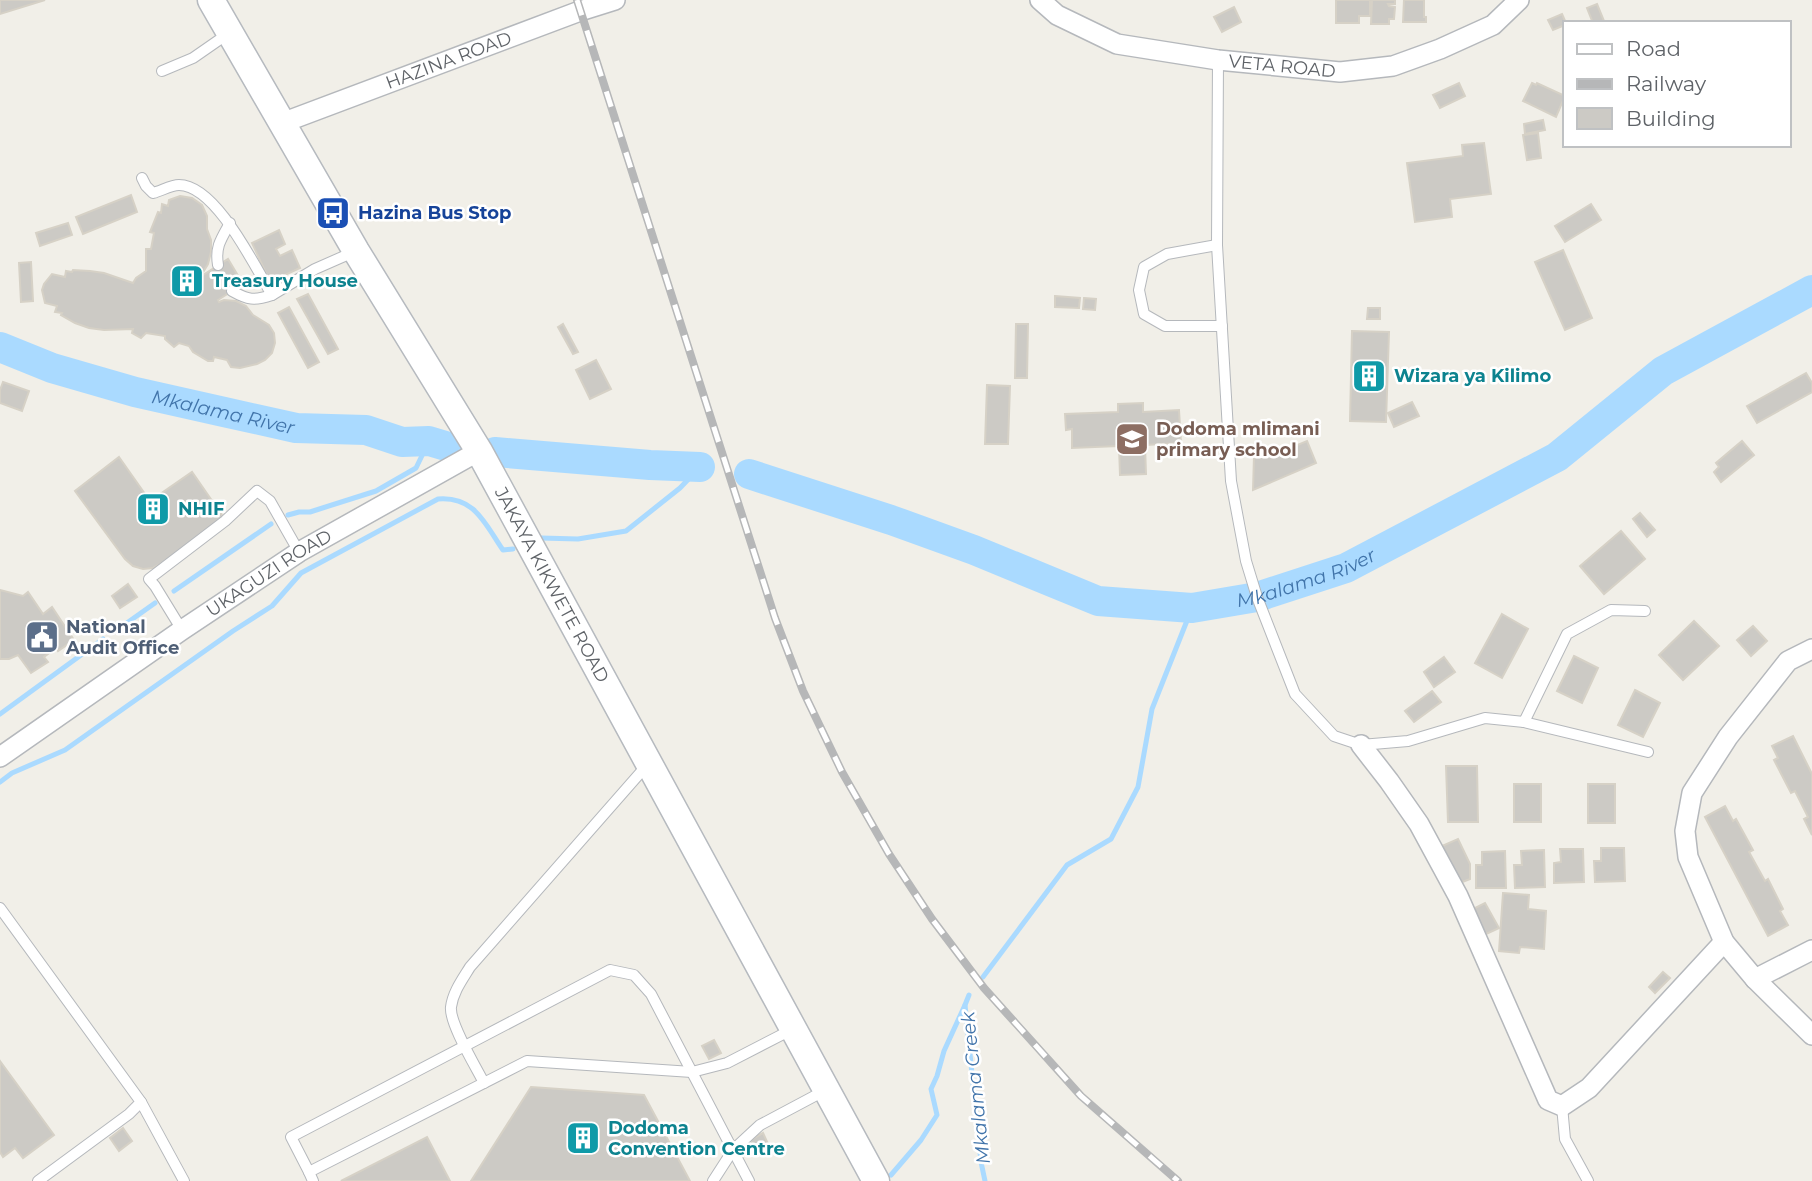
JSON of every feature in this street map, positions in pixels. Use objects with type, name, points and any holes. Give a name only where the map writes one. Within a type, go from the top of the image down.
[{"type":"main road","name":"JAKAYA KIKWETE ROAD","points":[[211,0],[356,251],[479,452],[876,1181]]},
{"type":"street","name":"HAZINA ROAD","points":[[282,123],[615,0]]},
{"type":"street","name":"VETA ROAD","points":[[1040,0],[1057,15],[1117,44],[1218,60],[1340,72],[1394,66],[1440,49],[1493,25],[1519,0]]},
{"type":"street","name":"UKAGUZI ROAD","points":[[0,757],[299,552],[479,452]]},
{"type":"street","points":[[1812,649],[1788,662],[1728,737],[1692,793],[1685,831],[1688,857],[1724,942],[1755,979],[1812,1035]]},
{"type":"street","points":[[1361,745],[1419,824],[1458,896],[1548,1100],[1562,1106],[1589,1088],[1724,942]]},
{"type":"street","points":[[1755,979],[1812,950]]},
{"type":"lane","points":[[162,71],[193,58],[230,33]]},
{"type":"lane","points":[[1218,60],[1217,245],[1231,481],[1246,561],[1257,597],[1295,694],[1334,736],[1361,745],[1408,741],[1485,718],[1524,722],[1648,752]]},
{"type":"lane","points":[[142,177],[153,193],[180,185],[199,191],[230,223],[272,295]]},
{"type":"lane","points":[[218,265],[216,253],[219,242],[230,223]]},
{"type":"lane","points":[[1217,245],[1167,254],[1143,267],[1139,290],[1144,314],[1165,326],[1222,326]]},
{"type":"lane","points":[[232,291],[255,300],[272,295],[315,269],[356,251]]},
{"type":"lane","points":[[182,630],[149,579],[225,521],[257,491],[270,501],[299,552]]},
{"type":"lane","points":[[1524,722],[1567,634],[1611,610],[1645,611]]},
{"type":"lane","points":[[484,1083],[456,1027],[451,1009],[457,988],[470,967],[649,764]]},
{"type":"lane","points":[[0,908],[142,1102],[184,1181]]},
{"type":"lane","points":[[749,1181],[733,1150],[692,1072],[651,994],[634,975],[610,970],[291,1137],[311,1176],[527,1061],[692,1072],[727,1063],[793,1029]]},
{"type":"lane","points":[[713,1181],[733,1150],[760,1125],[826,1090]]},
{"type":"lane","points":[[38,1181],[142,1102]]},
{"type":"lane","points":[[1562,1106],[1565,1139],[1588,1181]]},
{"type":"building","points":[[0,0],[45,0],[0,14]]},
{"type":"building","points":[[1336,0],[1370,0],[1370,16],[1359,16],[1359,23],[1336,23]]},
{"type":"building","points":[[1372,0],[1395,0],[1395,4],[1388,4],[1395,7],[1394,19],[1389,19],[1389,24],[1371,24]]},
{"type":"building","points":[[1404,0],[1424,0],[1426,22],[1403,22]]},
{"type":"building","points":[[1597,4],[1604,21],[1592,21],[1587,8]]},
{"type":"building","points":[[1234,7],[1241,22],[1222,32],[1214,17]]},
{"type":"building","points":[[1562,14],[1565,21],[1563,26],[1553,30],[1548,20]]},
{"type":"building","points":[[1459,83],[1465,96],[1440,108],[1433,95]]},
{"type":"building","points":[[1532,83],[1563,95],[1556,117],[1523,101]]},
{"type":"building","points":[[1543,120],[1545,130],[1525,134],[1524,124]]},
{"type":"building","points":[[1538,133],[1541,158],[1527,160],[1523,135]]},
{"type":"building","points":[[1484,143],[1491,194],[1450,199],[1452,217],[1415,222],[1407,163],[1463,156],[1462,145]]},
{"type":"building","points":[[131,195],[137,212],[83,234],[76,217]]},
{"type":"building","name":"Treasury House","points":[[180,196],[192,198],[202,205],[207,216],[211,252],[202,274],[228,259],[243,284],[218,300],[219,302],[236,301],[246,306],[253,315],[269,325],[274,333],[272,353],[257,364],[231,367],[227,360],[214,357],[213,361],[208,361],[193,352],[189,346],[179,343],[174,347],[165,336],[146,333],[141,338],[132,333],[133,329],[89,328],[55,312],[57,306],[45,303],[42,290],[52,274],[65,277],[66,271],[90,271],[133,283],[146,271],[146,249],[151,249],[154,233],[150,232],[158,212],[161,213],[162,204],[168,206],[169,200]]},
{"type":"building","points":[[1591,204],[1601,220],[1565,242],[1555,226]]},
{"type":"building","points":[[68,223],[72,235],[40,246],[36,233]]},
{"type":"building","points":[[279,230],[285,244],[276,249],[280,256],[292,250],[300,268],[270,282],[252,243]]},
{"type":"building","points":[[1563,250],[1592,318],[1565,330],[1535,262]]},
{"type":"building","points":[[31,262],[33,301],[21,302],[19,263]]},
{"type":"building","points":[[308,294],[338,349],[328,354],[297,299]]},
{"type":"building","points":[[1055,296],[1080,298],[1079,308],[1055,307]]},
{"type":"building","points":[[1084,298],[1096,299],[1095,310],[1083,309]]},
{"type":"building","points":[[289,307],[319,362],[308,368],[278,313]]},
{"type":"building","points":[[1368,308],[1380,308],[1380,319],[1367,319]]},
{"type":"building","points":[[563,324],[578,352],[573,354],[558,327]]},
{"type":"building","points":[[1016,324],[1028,324],[1027,378],[1015,378]]},
{"type":"building","name":"Wizara ya Kilimo","points":[[1352,331],[1389,332],[1386,422],[1350,421]]},
{"type":"building","points":[[596,360],[611,389],[590,399],[576,370]]},
{"type":"building","points":[[1806,373],[1812,383],[1812,392],[1757,423],[1747,406]]},
{"type":"building","points":[[3,382],[29,391],[22,411],[0,403]]},
{"type":"building","points":[[987,385],[1010,386],[1008,444],[985,444]]},
{"type":"building","points":[[1412,402],[1419,416],[1394,427],[1388,413]]},
{"type":"building","points":[[1143,403],[1143,412],[1179,410],[1181,443],[1145,445],[1146,474],[1120,475],[1119,446],[1072,448],[1072,429],[1066,430],[1065,414],[1118,412],[1118,404]]},
{"type":"building","points":[[1307,441],[1316,463],[1253,490],[1254,456],[1268,450],[1271,456]]},
{"type":"building","points":[[1742,441],[1754,455],[1721,482],[1714,472],[1719,467],[1716,463]]},
{"type":"building","name":"NHIF","points":[[119,457],[150,501],[192,472],[224,518],[153,568],[133,566],[75,491]]},
{"type":"building","points":[[1640,513],[1655,530],[1647,537],[1633,519]]},
{"type":"building","points":[[1621,531],[1645,559],[1604,594],[1580,566]]},
{"type":"building","points":[[128,584],[137,597],[120,608],[112,596]]},
{"type":"building","points":[[0,590],[23,596],[28,592],[43,614],[52,607],[74,640],[44,657],[48,662],[31,673],[18,655],[0,659]]},
{"type":"building","points":[[1502,614],[1528,629],[1502,678],[1475,663]]},
{"type":"building","points":[[1694,621],[1719,646],[1683,680],[1659,655]]},
{"type":"building","points":[[1753,626],[1767,641],[1751,656],[1737,640]]},
{"type":"building","points":[[1574,656],[1598,668],[1582,703],[1557,691]]},
{"type":"building","points":[[1444,657],[1455,672],[1434,687],[1424,672]]},
{"type":"building","points":[[1635,690],[1660,703],[1643,737],[1618,725]]},
{"type":"building","points":[[1432,691],[1441,702],[1414,722],[1405,711]]},
{"type":"building","points":[[1793,736],[1812,774],[1812,835],[1804,819],[1808,817],[1795,791],[1791,793],[1774,760],[1778,758],[1772,746]]},
{"type":"building","points":[[1446,766],[1477,766],[1478,822],[1448,822]]},
{"type":"building","points":[[1514,784],[1541,784],[1541,822],[1514,822]]},
{"type":"building","points":[[1588,784],[1615,784],[1615,823],[1588,823]]},
{"type":"building","points":[[1725,806],[1733,821],[1736,819],[1753,850],[1749,852],[1765,881],[1768,879],[1783,909],[1780,911],[1788,925],[1768,936],[1705,817]]},
{"type":"building","points":[[1458,839],[1470,864],[1470,879],[1460,883],[1442,846]]},
{"type":"building","points":[[1601,848],[1624,848],[1625,881],[1595,882],[1594,861],[1601,861]]},
{"type":"building","points":[[1560,849],[1583,849],[1584,882],[1554,883],[1554,863],[1561,862]]},
{"type":"building","points":[[1544,850],[1545,887],[1515,888],[1514,865],[1522,865],[1521,851]]},
{"type":"building","points":[[1505,851],[1506,888],[1476,888],[1476,865],[1482,865],[1482,852]]},
{"type":"building","points":[[1503,893],[1529,895],[1528,909],[1546,911],[1544,949],[1520,947],[1519,953],[1499,951]]},
{"type":"building","points":[[1485,903],[1499,928],[1482,936],[1469,911]]},
{"type":"building","points":[[1663,972],[1670,978],[1655,993],[1649,987]]},
{"type":"building","points":[[714,1040],[721,1053],[709,1059],[702,1046]]},
{"type":"building","points":[[0,1061],[54,1135],[23,1158],[15,1148],[3,1157],[0,1152]]},
{"type":"building","name":"Dodoma Convention Centre","points":[[531,1087],[644,1095],[690,1181],[471,1181]]},
{"type":"building","points":[[123,1128],[132,1141],[119,1151],[110,1138]]},
{"type":"building","points":[[763,1133],[769,1146],[757,1152],[750,1140]]},
{"type":"building","points":[[427,1137],[450,1181],[341,1181]]},
{"type":"waterway","name":"Mkalama River","points":[[749,474],[974,550],[1098,601],[1192,608],[1257,597],[1346,568],[1557,457],[1663,371],[1812,290]]},
{"type":"waterway","name":"Mkalama River","points":[[0,347],[52,368],[135,392],[224,412],[296,428],[366,430],[402,442],[429,441],[449,447]]},
{"type":"waterway","points":[[288,515],[310,512],[376,491],[416,468],[429,441]]},
{"type":"waterway","name":"Mkalama River","points":[[495,452],[700,467]]},
{"type":"waterway","points":[[541,538],[578,539],[626,531],[680,488],[700,467]]},
{"type":"waterway","points":[[0,782],[12,773],[65,750],[272,606],[301,573],[438,499],[451,499],[470,507],[503,550],[513,549]]},
{"type":"waterway","points":[[174,591],[271,524]]},
{"type":"waterway","points":[[124,625],[155,603]]},
{"type":"waterway","name":"Mkalama Creek","points":[[983,977],[1067,865],[1111,839],[1138,787],[1152,709],[1192,608]]},
{"type":"waterway","points":[[0,714],[103,639]]},
{"type":"waterway","name":"Mkalama Creek","points":[[969,995],[965,1005],[985,1181]]},
{"type":"waterway","points":[[891,1175],[921,1140],[937,1115],[931,1089],[944,1051],[965,1005]]},
{"type":"railway","points":[[577,0],[775,618],[803,691],[842,772],[889,854],[932,919],[984,988],[1081,1096],[1178,1181]]},
{"type":"place","name":"Hazina Bus Stop","points":[[333,213]]},
{"type":"place","name":"Treasury House","points":[[187,281]]},
{"type":"place","name":"Wizara ya Kilimo","points":[[1369,376]]},
{"type":"place","name":"Dodoma mlimani primary school","points":[[1132,439]]},
{"type":"place","name":"NHIF","points":[[153,509]]},
{"type":"place","name":"National Audit Office","points":[[42,637]]},
{"type":"place","name":"Dodoma Convention Centre","points":[[583,1138]]}]
